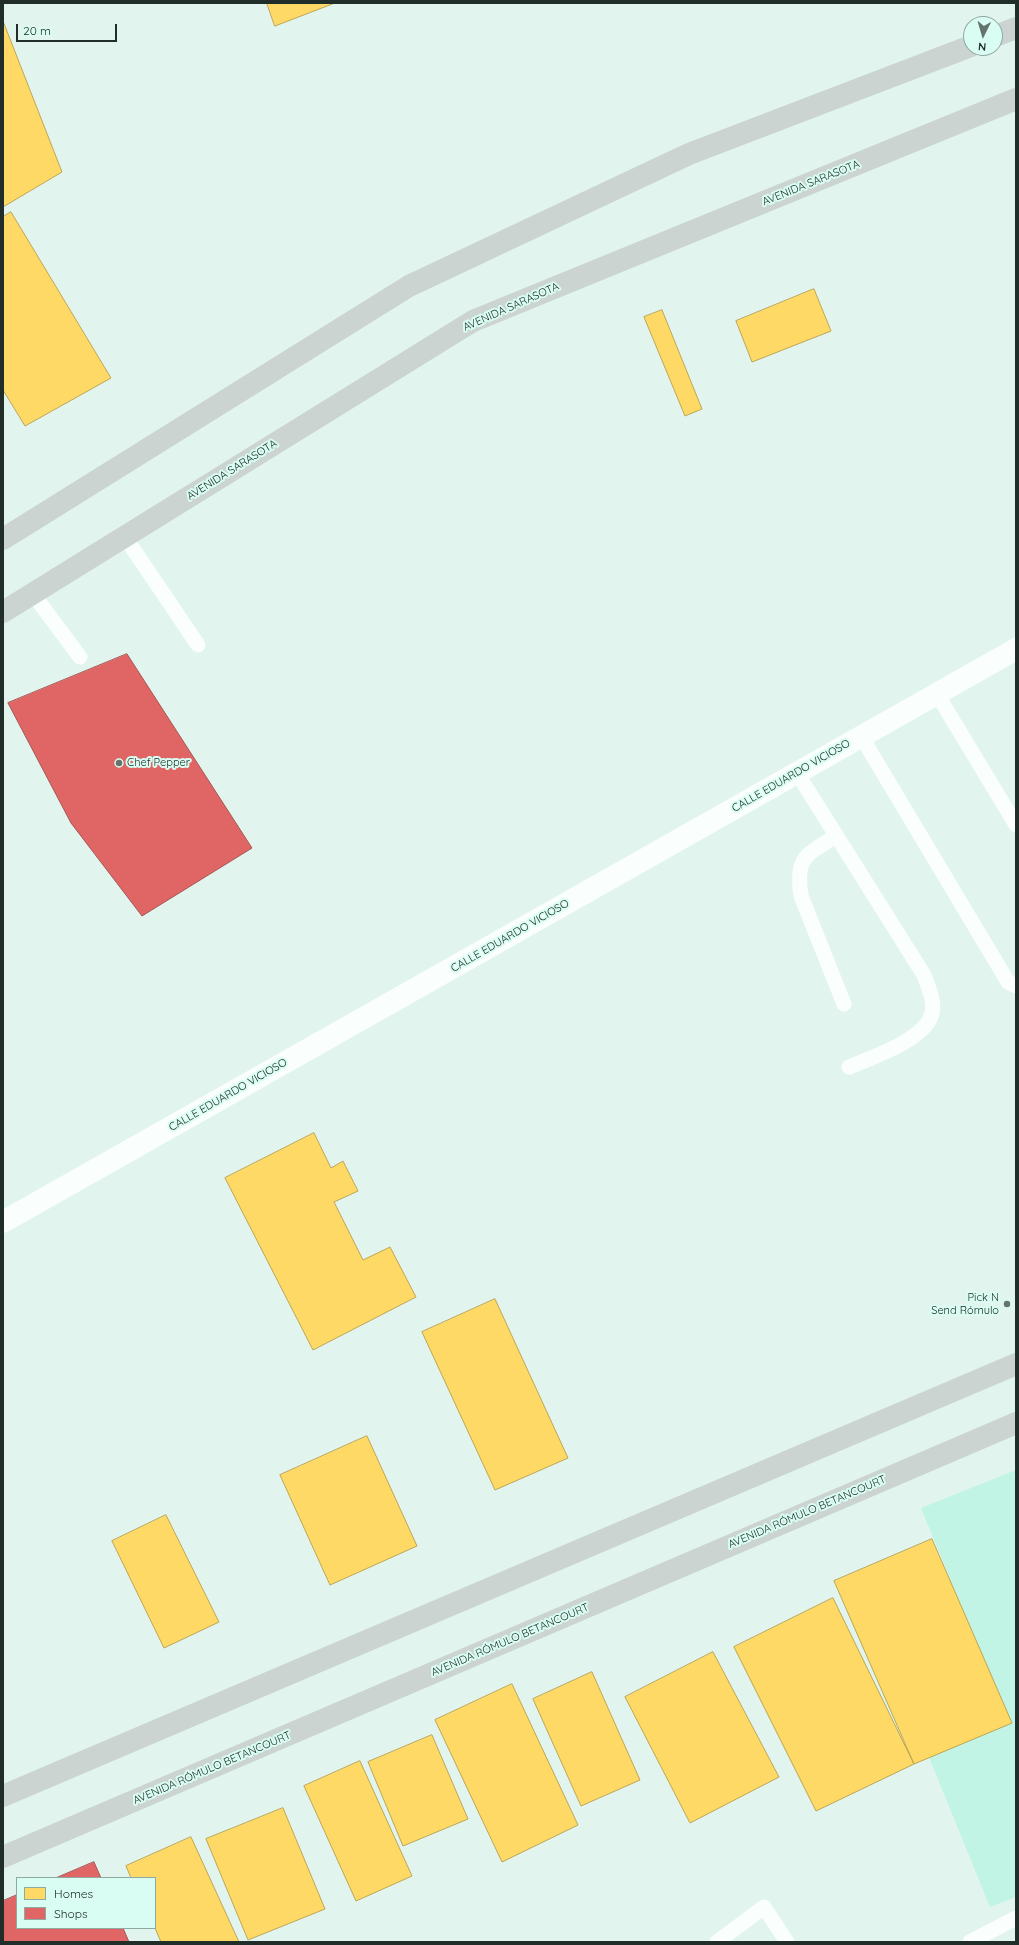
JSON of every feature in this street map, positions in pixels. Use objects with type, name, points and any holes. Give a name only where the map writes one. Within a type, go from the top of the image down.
[{"type":"main road","points":[[1003,33],[1016,28]]},
{"type":"main road","points":[[3,539],[408,286],[689,154],[963,49]]},
{"type":"main road","name":"AVENIDA SARASOTA","points":[[3,612],[473,321],[1016,99]]},
{"type":"main road","points":[[3,1796],[1016,1364]]},
{"type":"main road","name":"AVENIDA RÓMULO BETANCOURT","points":[[3,1857],[1016,1423]]},
{"type":"street","name":"CALLE EDUARDO VICIOSO","points":[[3,1222],[1016,649]]},
{"type":"lane","points":[[125,536],[198,645]]},
{"type":"lane","points":[[33,594],[80,657]]},
{"type":"lane","points":[[937,694],[1016,825]]},
{"type":"lane","points":[[861,736],[1008,982],[1016,986]]},
{"type":"lane","points":[[796,773],[924,975],[933,1000],[932,1015],[928,1023],[916,1035],[893,1048],[849,1067]]},
{"type":"lane","points":[[836,836],[808,854],[800,864],[799,882],[801,896],[844,1004]]},
{"type":"lane","points":[[717,1942],[764,1908],[787,1942]]},
{"type":"lane","points":[[970,1942],[1016,1918]]},
{"type":"green space","points":[[1016,1470],[1016,1897],[990,1907],[926,1750],[1007,1718],[921,1508]]},
{"type":"building: Homes","points":[[267,3],[335,3],[275,26]]},
{"type":"building: Homes","points":[[3,21],[62,172],[3,207]]},
{"type":"building: Homes","points":[[11,212],[111,378],[25,426],[3,390],[3,217]]},
{"type":"building: Homes","points":[[814,289],[831,331],[752,362],[736,321]]},
{"type":"building: Homes","points":[[662,310],[702,409],[685,416],[644,317]]},
{"type":"building: Homes","points":[[314,1133],[331,1168],[343,1161],[358,1191],[334,1202],[363,1260],[390,1247],[416,1297],[313,1350],[225,1178]]},
{"type":"building: Homes","points":[[495,1299],[568,1458],[495,1490],[422,1332]]},
{"type":"building: Homes","points":[[367,1436],[417,1546],[330,1585],[280,1475]]},
{"type":"building: Homes","points":[[166,1515],[219,1622],[164,1648],[112,1541]]},
{"type":"building: Homes","points":[[932,1539],[1012,1723],[914,1764],[834,1581]]},
{"type":"building: Homes","points":[[833,1598],[914,1764],[816,1811],[734,1647]]},
{"type":"building: Homes","points":[[713,1652],[779,1777],[690,1823],[625,1697]]},
{"type":"building: Homes","points":[[592,1672],[640,1780],[581,1806],[533,1699]]},
{"type":"building: Homes","points":[[512,1684],[578,1825],[502,1862],[435,1720]]},
{"type":"building: Homes","points":[[432,1735],[468,1819],[403,1846],[368,1762]]},
{"type":"building: Homes","points":[[360,1761],[412,1876],[356,1901],[304,1786]]},
{"type":"building: Homes","points":[[283,1808],[325,1909],[248,1940],[206,1839]]},
{"type":"building: Homes","points":[[191,1837],[239,1942],[161,1942],[155,1929],[156,1877],[131,1877],[126,1866]]},
{"type":"building: Shops","name":"Chef Pepper","points":[[127,654],[252,848],[142,916],[71,823],[8,703]]},
{"type":"building: Shops","points":[[94,1862],[101,1877],[58,1877]]},
{"type":"building: Shops","points":[[16,1895],[16,1929],[123,1929],[129,1942],[3,1942],[3,1901]]},
{"type":"place","name":"Chef Pepper","points":[[119,763]]},
{"type":"place","name":"Pick N Send Rómulo","points":[[1007,1304]]}]
